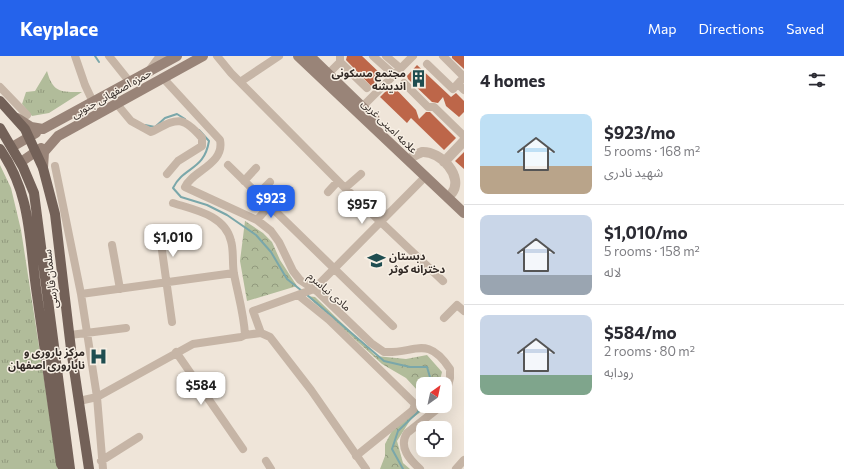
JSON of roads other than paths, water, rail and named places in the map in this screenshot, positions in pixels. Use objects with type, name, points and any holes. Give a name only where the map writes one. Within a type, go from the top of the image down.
[{"type":"main road","name":"حمزه اصفهانی جنوبی","points":[[12,147],[129,81],[177,56]]},
{"type":"main road","name":"حمزه اصفهانی جنوبی","points":[[20,162],[65,131],[203,56]]},
{"type":"main road","name":"علامه امینی غربی","points":[[298,56],[464,213]]},
{"type":"main road","name":"علامه امینی غربی","points":[[310,56],[464,205]]},
{"type":"main road","name":"سلمان فارسی","points":[[0,101],[25,129],[29,137],[43,168],[55,214],[78,401],[89,469]]},
{"type":"main road","points":[[12,114],[31,127],[43,129],[42,139],[47,142],[53,140]]},
{"type":"main road","name":"سلمان فارسی","points":[[0,128],[20,162],[34,193],[70,469]]},
{"type":"main road","name":"حمزه اصفهانی جنوبی","points":[[43,168],[44,152],[53,140]]},
{"type":"main road","points":[[0,149],[12,167],[27,209],[45,353],[61,464],[64,469]]},
{"type":"street","points":[[75,56],[85,85],[93,102]]},
{"type":"street","points":[[109,56],[129,81]]},
{"type":"street","points":[[150,71],[160,56]]},
{"type":"street","points":[[217,56],[240,82],[345,188],[443,280]]},
{"type":"street","points":[[225,66],[226,56]]},
{"type":"street","points":[[240,82],[279,56]]},
{"type":"street","points":[[373,56],[393,74]]},
{"type":"street","points":[[386,56],[400,68]]},
{"type":"street","points":[[362,107],[393,74],[413,56]]},
{"type":"street","points":[[427,64],[453,89],[461,87],[464,77],[443,56]]},
{"type":"street","points":[[328,74],[340,59],[367,88]]},
{"type":"street","name":"مادی نیاسرم","points":[[163,78],[220,140],[216,157],[206,168],[190,179],[185,188],[256,220],[271,231],[279,242],[293,271],[300,280],[314,289],[371,343],[384,352],[419,347],[427,348],[433,351],[450,369],[450,377]]},
{"type":"street","points":[[404,83],[428,107],[434,107],[464,136]]},
{"type":"street","points":[[0,87],[27,115]]},
{"type":"street","points":[[116,103],[131,121],[151,132],[174,120],[184,121],[202,138],[202,146],[178,161],[167,174]]},
{"type":"street","points":[[444,162],[464,141]]},
{"type":"street","points":[[413,156],[423,152],[428,153],[444,162],[456,178],[457,184],[452,193]]},
{"type":"street","points":[[228,165],[393,326]]},
{"type":"street","points":[[55,166],[81,294],[97,397],[102,465]]},
{"type":"street","points":[[244,181],[256,168]]},
{"type":"street","points":[[345,188],[361,174]]},
{"type":"street","points":[[261,333],[253,311],[314,289],[379,221],[426,176]]},
{"type":"street","points":[[328,192],[338,181]]},
{"type":"street","points":[[258,194],[270,182]]},
{"type":"street","points":[[173,203],[203,212],[223,224],[229,232],[232,242],[234,274],[244,314],[246,335]]},
{"type":"street","points":[[256,220],[270,205]]},
{"type":"street","points":[[160,236],[172,322]]},
{"type":"street","points":[[112,245],[120,289]]},
{"type":"street","points":[[81,294],[234,274]]},
{"type":"street","points":[[298,294],[329,320],[415,404],[412,410],[356,456]]},
{"type":"street","points":[[444,318],[457,305],[464,311]]},
{"type":"street","points":[[70,335],[126,328]]},
{"type":"street","points":[[78,401],[97,397],[192,344],[261,333],[270,337],[295,367],[365,469]]},
{"type":"street","points":[[176,352],[243,448]]},
{"type":"street","points":[[420,469],[407,456],[403,442],[404,437],[411,429],[432,413]]},
{"type":"street","points":[[102,465],[139,437]]},
{"type":"street","points":[[456,469],[464,460]]},
{"type":"street","points":[[266,461],[271,469]]},
{"type":"waterway","points":[[95,56],[99,62]]},
{"type":"waterway","points":[[145,125],[155,127],[165,118],[177,114],[185,119]]},
{"type":"waterway","points":[[199,130],[209,141],[203,158],[183,176],[173,188],[181,197],[207,205],[227,215],[256,235],[271,252],[287,279],[302,291]]},
{"type":"waterway","points":[[306,294],[384,361],[410,367],[427,367],[430,377]]},
{"type":"waterway","points":[[403,469],[392,449],[398,431],[417,413]]},
{"type":"place","name":"مجتمع مسکونی اندیشه","points":[[419,78]]},
{"type":"place","name":"دبستان دخترانه کوثر","points":[[376,261]]},
{"type":"place","name":"مرکز باروری و ناباروری اصفهان","points":[[98,357]]}]
